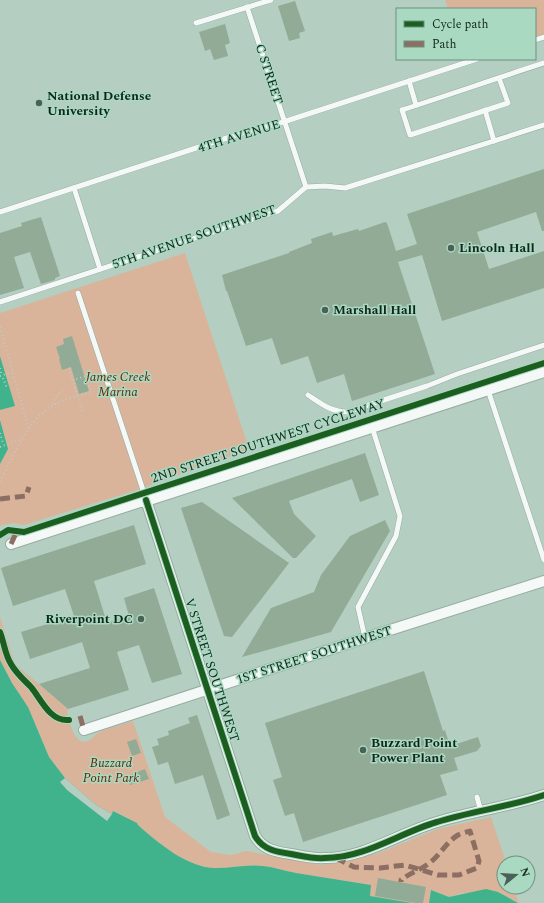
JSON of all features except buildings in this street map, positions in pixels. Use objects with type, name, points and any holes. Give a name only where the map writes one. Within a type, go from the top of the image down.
[{"type":"street","points":[[11,544],[544,371]]},
{"type":"street","name":"V STREET SOUTHWEST","points":[[146,500],[255,836],[261,844],[271,850],[281,852],[316,858],[336,858],[378,846],[437,822],[481,812]]},
{"type":"street","name":"1ST STREET SOUTHWEST","points":[[84,730],[544,581]]},
{"type":"street","points":[[481,812],[544,795]]},
{"type":"lane","points":[[196,23],[271,0]]},
{"type":"lane","name":"C STREET","points":[[247,7],[306,187]]},
{"type":"lane","name":"4TH AVENUE","points":[[0,212],[236,135],[284,122],[474,60]]},
{"type":"lane","points":[[499,78],[508,103],[410,135],[402,110],[544,63]]},
{"type":"lane","points":[[409,81],[416,105]]},
{"type":"lane","points":[[485,110],[494,141]]},
{"type":"lane","points":[[306,187],[325,186],[345,188],[544,125]]},
{"type":"lane","name":"5TH AVENUE SOUTHWEST","points":[[0,302],[278,211],[306,187]]},
{"type":"lane","points":[[74,188],[100,269]]},
{"type":"lane","name":"V STREET SOUTHWEST","points":[[78,293],[146,500]]},
{"type":"lane","points":[[308,395],[330,409],[338,412],[347,412],[544,346]]},
{"type":"lane","points":[[488,390],[544,560]]},
{"type":"lane","points":[[365,638],[358,608],[396,536],[400,516],[372,427]]},
{"type":"lane","points":[[477,797],[481,812]]},
{"type":"path","points":[[0,328],[29,429]]},
{"type":"path","points":[[0,368],[1,373]]},
{"type":"path","points":[[69,368],[83,414]]},
{"type":"path","points":[[0,376],[12,372]]},
{"type":"path","points":[[0,481],[22,440],[41,414],[52,405],[91,392],[86,376],[73,380]]},
{"type":"path","points":[[3,378],[7,388]]},
{"type":"path","points":[[52,405],[55,398],[62,390]]},
{"type":"path","points":[[0,433],[3,443]]},
{"type":"path","points":[[0,447],[22,440]]},
{"type":"path","points":[[6,609],[0,611],[10,639],[17,669]]},
{"type":"path","points":[[0,633],[6,651]]},
{"type":"path","points":[[3,641],[10,639]]},
{"type":"path","points":[[11,643],[17,641]]},
{"type":"path","points":[[9,661],[17,669]]},
{"type":"green space","points":[[445,0],[544,0],[544,37],[536,40],[536,8],[448,8]]},
{"type":"green space","name":"James Creek Marina","points":[[185,253],[249,449],[137,490],[24,525],[13,523],[0,526],[0,464],[8,449],[0,420],[0,410],[15,406],[0,356],[0,313]]},
{"type":"green space","name":"Buzzard Point Park","points":[[0,617],[15,664],[68,709],[67,713],[71,727],[79,740],[83,742],[88,741],[102,731],[133,721],[165,817],[211,852],[231,855],[246,851],[321,865],[343,862],[376,854],[438,829],[491,817],[503,855],[496,855],[496,892],[463,893],[449,897],[431,890],[429,903],[412,903],[370,896],[371,885],[295,873],[263,866],[251,865],[217,868],[206,867],[185,860],[164,847],[137,823],[114,811],[112,814],[96,805],[65,778],[49,757],[28,707],[12,683],[0,660]]},
{"type":"green space","name":"Buzzard Point Park","points":[[504,895],[516,895],[519,903]]},
{"type":"shaded area","points":[[0,356],[15,406],[0,410]]},
{"type":"shaded area","points":[[0,420],[8,449],[0,464]]},
{"type":"shaded area","points":[[0,660],[12,683],[28,707],[49,757],[65,778],[96,805],[112,814],[113,811],[137,823],[174,854],[185,860],[206,867],[217,868],[251,865],[263,866],[371,885],[370,896],[412,903],[0,903]]},
{"type":"shaded area","points":[[486,889],[496,892],[496,895],[503,895],[518,903],[429,903],[431,890],[449,897]]},
{"type":"pier","points":[[65,778],[96,805],[112,814],[107,821],[67,790],[60,782]]},
{"type":"marked path","points":[[0,499],[26,496],[29,487]]},
{"type":"marked path","points":[[11,544],[17,531]]},
{"type":"marked path","points":[[80,716],[84,730]]},
{"type":"marked path","points":[[336,858],[354,867],[380,868],[405,865],[438,875],[459,875],[477,868],[479,861],[470,831],[460,834],[454,838],[432,861],[422,868],[418,870],[411,873],[408,875],[401,880],[401,882]]},
{"type":"cycle path","name":"2ND STREET SOUTHWEST CYCLEWAY","points":[[0,535],[8,530],[24,532],[544,363]]},
{"type":"cycle path","points":[[146,500],[255,836],[258,841],[266,847],[271,850],[308,857],[340,857],[368,850],[437,822],[544,795]]},
{"type":"cycle path","points":[[0,632],[7,657],[15,670],[31,687],[51,714],[62,720],[69,720]]},
{"type":"place","name":"National Defense University","points":[[39,103]]},
{"type":"place","name":"Lincoln Hall","points":[[451,248]]},
{"type":"place","name":"Marshall Hall","points":[[325,310]]},
{"type":"place","name":"Riverpoint DC","points":[[141,619]]},
{"type":"place","name":"Buzzard Point Power Plant","points":[[363,750]]}]
